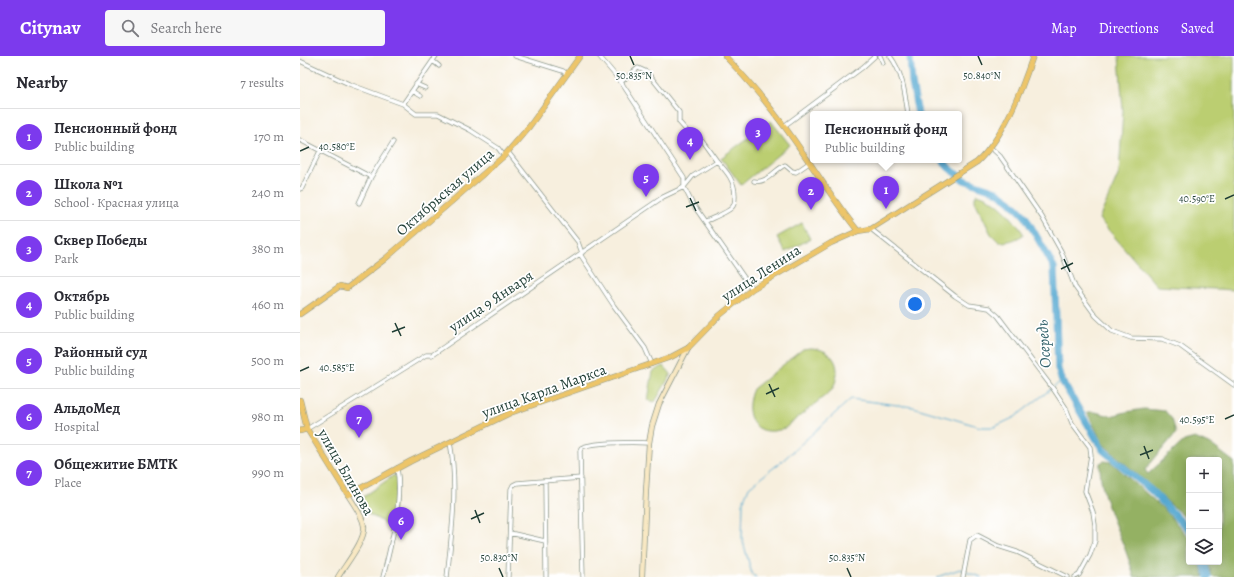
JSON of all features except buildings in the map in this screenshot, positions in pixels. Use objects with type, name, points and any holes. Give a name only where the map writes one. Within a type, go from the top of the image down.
[{"type":"main road","name":"Октябрьская улица","points":[[300,314],[340,286],[347,288],[385,259],[506,154],[529,127],[580,56]]},
{"type":"main road","points":[[725,56],[744,76],[784,126],[858,231]]},
{"type":"main road","name":"улица Ленина","points":[[688,348],[719,316],[752,290],[831,243],[858,231],[872,229],[938,185],[977,162],[990,147],[1006,121],[1033,56]]},
{"type":"main road","name":"улица Карла Маркса","points":[[348,495],[397,468],[518,410],[652,364],[688,348]]},
{"type":"main road","points":[[300,400],[307,429]]},
{"type":"main road","name":"улица Блинова","points":[[300,431],[307,429],[348,495]]},
{"type":"street","points":[[403,104],[436,56]]},
{"type":"street","points":[[515,56],[563,71],[567,74]]},
{"type":"street","points":[[599,56],[620,82],[684,178],[684,187],[692,203],[706,221],[752,290]]},
{"type":"street","points":[[784,126],[863,67],[875,56]]},
{"type":"street","points":[[880,56],[883,63]]},
{"type":"street","points":[[890,56],[894,61],[904,88],[908,111]]},
{"type":"street","points":[[300,61],[349,84],[403,104],[416,114],[438,114],[470,130],[506,154],[578,242],[581,253],[614,306],[645,348],[652,364]]},
{"type":"street","points":[[433,61],[439,66]]},
{"type":"street","points":[[620,82],[638,68],[647,72],[679,112],[679,122],[694,139],[702,140],[732,180],[735,198],[733,206],[706,221]]},
{"type":"street","points":[[416,84],[425,88]]},
{"type":"street","points":[[412,91],[420,96]]},
{"type":"street","points":[[300,140],[371,177]]},
{"type":"street","points":[[359,203],[371,177],[393,142]]},
{"type":"street","points":[[990,147],[1004,162],[1042,217],[1061,251],[1075,287],[1096,316],[1112,331],[1131,338],[1162,339],[1180,346],[1234,385]]},
{"type":"street","points":[[301,188],[320,151]]},
{"type":"street","points":[[684,187],[693,176],[717,160]]},
{"type":"street","points":[[754,181],[761,182],[765,180],[785,165],[792,171],[796,172],[809,163]]},
{"type":"street","name":"улица 9 Января","points":[[307,429],[426,355],[432,355],[663,197],[684,187]]},
{"type":"street","points":[[872,229],[955,296],[969,305],[989,308],[998,316],[1050,384],[1066,408],[1072,423],[1090,447],[1091,455],[1085,491],[1093,512],[1095,541],[1090,555],[1079,575],[1075,577]]},
{"type":"street","name":"улица Ленина","points":[[642,577],[649,443],[652,426],[659,404],[688,348]]},
{"type":"street","points":[[447,577],[454,488],[453,462],[450,442]]},
{"type":"street","points":[[583,577],[580,451],[582,447],[589,446],[636,442],[649,443]]},
{"type":"street","points":[[383,577],[393,532],[399,485],[397,468]]},
{"type":"street","points":[[508,577],[512,487],[517,483],[581,478]]},
{"type":"street","points":[[545,481],[546,577]]},
{"type":"street","name":"улица Блинова","points":[[338,577],[361,540],[364,531],[363,521],[348,495]]},
{"type":"street","points":[[510,533],[546,541]]},
{"type":"street","points":[[963,577],[970,540],[977,534],[998,546],[1017,552],[1068,577]]},
{"type":"green space","points":[[1119,56],[1234,56],[1234,290],[1157,286],[1099,219],[1119,173],[1123,111]]},
{"type":"green space","points":[[771,121],[790,145],[741,185],[721,158]]},
{"type":"green space","points":[[977,194],[991,200],[1003,209],[1019,227],[1023,235],[1005,242],[999,242],[991,234],[975,201]]},
{"type":"green space","points":[[802,223],[810,239],[785,252],[777,237]]},
{"type":"green space","points":[[803,349],[819,349],[826,352],[835,362],[837,375],[832,390],[785,428],[775,431],[766,431],[759,428],[750,416],[750,399],[753,389]]},
{"type":"green space","points":[[664,366],[671,374],[655,402],[648,400],[653,371]]},
{"type":"green space","points":[[1144,409],[1165,411],[1172,419],[1176,433],[1145,470],[1148,474],[1184,441],[1195,438],[1213,446],[1234,462],[1234,577],[1212,577],[1209,565],[1222,565],[1222,457],[1186,457],[1186,518],[1103,444],[1087,412],[1095,412],[1111,416]]},
{"type":"green space","points":[[1104,461],[1111,462],[1165,510],[1186,534],[1186,565],[1201,565],[1204,577],[1134,577],[1108,506],[1101,478],[1100,463]]},
{"type":"green space","points":[[394,475],[398,480],[390,526],[358,508],[358,501]]},
{"type":"waterway","name":"Осередь","points":[[910,56],[912,83],[917,111]]},
{"type":"waterway","name":"Осередь","points":[[945,163],[964,180],[996,191],[1010,201],[1025,216],[1054,267],[1058,369],[1062,381],[1103,450],[1153,492],[1188,529]]},
{"type":"waterway","points":[[1053,387],[1062,381]]},
{"type":"waterway","points":[[756,577],[752,574],[742,538],[743,502],[749,487],[781,462],[851,399],[913,407],[981,427],[994,427],[1015,417],[1051,389]]},
{"type":"waterway","name":"Осередь","points":[[1205,565],[1208,577]]},
{"type":"waterway","points":[[937,577],[960,569],[963,571]]},
{"type":"waterway","points":[[966,572],[981,577]]},
{"type":"place","name":"Сквер Победы","points":[[758,151]]},
{"type":"place","name":"Октябрь","points":[[690,160]]},
{"type":"place","name":"Районный суд","points":[[646,197]]},
{"type":"place","name":"Пенсионный фонд","points":[[886,209]]},
{"type":"place","name":"Школа №1","points":[[811,210]]},
{"type":"place","name":"Общежитие БМТК","points":[[359,438]]},
{"type":"place","name":"АльдоМед","points":[[401,540]]}]
